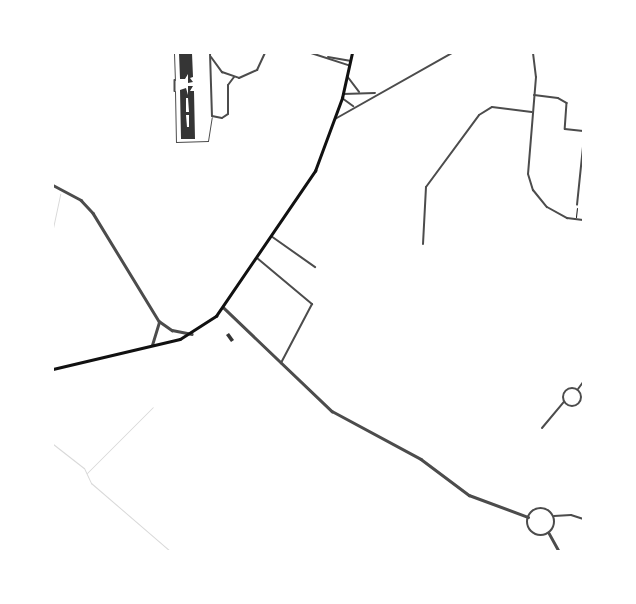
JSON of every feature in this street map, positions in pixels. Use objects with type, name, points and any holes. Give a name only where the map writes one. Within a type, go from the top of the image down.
[{"type":"main road","points":[[53,369],[192,334],[223,307],[315,171],[343,96],[352,53]]},
{"type":"street","points":[[210,53],[212,116],[222,118],[228,114],[228,85],[234,77],[257,70],[265,53]]},
{"type":"street","points":[[311,53],[349,65]]},
{"type":"street","points":[[335,119],[376,93],[452,53]]},
{"type":"street","points":[[533,53],[534,95],[527,160],[533,190],[547,208],[576,219],[583,220]]},
{"type":"street","points":[[210,56],[222,72],[234,77]]},
{"type":"street","points":[[327,58],[350,61]]},
{"type":"street","points":[[347,76],[359,92]]},
{"type":"street","points":[[175,80],[175,91]]},
{"type":"street","points":[[356,106],[348,105],[343,96],[359,92],[376,93]]},
{"type":"street","points":[[534,95],[558,98],[567,103],[565,129],[583,131]]},
{"type":"street","points":[[424,244],[426,187],[479,115],[492,107],[532,112]]},
{"type":"street","points":[[577,205],[583,147]]},
{"type":"street","points":[[53,185],[80,200],[93,213],[159,321],[172,330],[192,334]]},
{"type":"street","points":[[271,236],[315,267]]},
{"type":"street","points":[[256,258],[312,304],[281,363]]},
{"type":"street","points":[[223,307],[338,416],[421,459],[469,495],[528,517]]},
{"type":"street","points":[[152,345],[159,332],[159,321]]},
{"type":"street","points":[[578,389],[583,382]]},
{"type":"street","points":[[542,428],[564,402],[569,389],[578,389]]},
{"type":"street","points":[[564,402],[568,406],[576,404],[581,395],[578,389]]},
{"type":"street","points":[[528,517],[534,509],[543,508],[554,516],[571,514],[583,519]]},
{"type":"street","points":[[549,533],[555,525],[554,516]]},
{"type":"street","points":[[528,517],[532,533],[549,533]]},
{"type":"street","points":[[549,533],[560,551]]},
{"type":"lane","points":[[174,53],[175,80]]},
{"type":"lane","points":[[175,91],[176,142],[208,141],[212,116]]},
{"type":"path","points":[[576,219],[577,205]]},
{"type":"building","points":[[179,53],[192,53],[193,77],[190,78],[193,82],[188,83],[188,74],[185,79],[180,79]]},
{"type":"building","points":[[188,86],[193,86],[190,91],[194,91],[195,139],[181,139],[180,90],[186,88],[188,95]],"holes":[[[186,98],[188,98],[189,112],[186,112]],[[186,115],[189,115],[189,127],[187,127]]]},
{"type":"building","points":[[229,333],[234,340],[231,342],[226,335]]},
{"type":"waterway","points":[[53,228],[60,194]]},
{"type":"waterway","points":[[87,473],[153,407]]},
{"type":"waterway","points":[[53,444],[84,468],[91,483],[170,551]]}]
